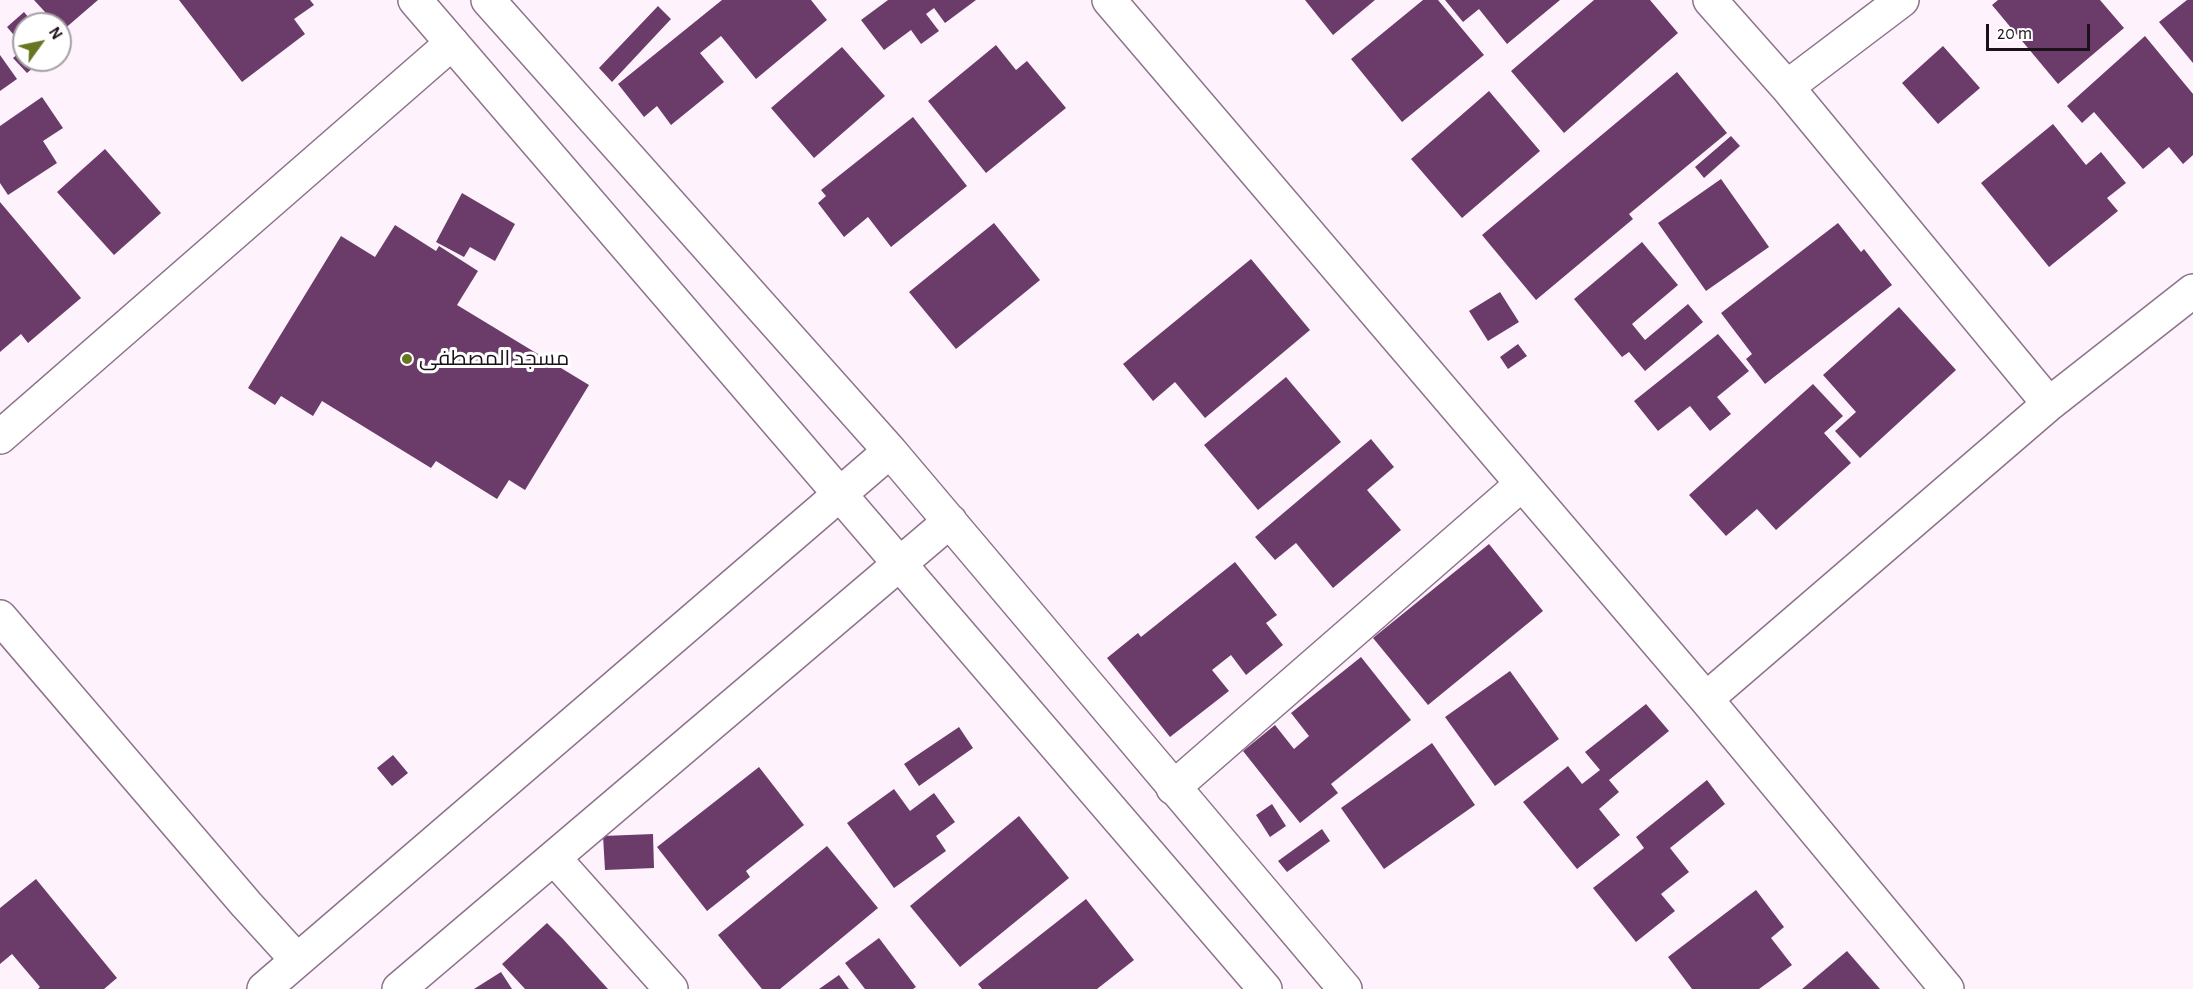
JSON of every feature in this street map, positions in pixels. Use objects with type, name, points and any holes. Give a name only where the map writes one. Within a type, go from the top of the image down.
[{"type":"street","points":[[415,0],[838,495],[1265,989]]},
{"type":"street","points":[[488,0],[950,521],[1345,989]]},
{"type":"street","points":[[1109,0],[1706,699],[1947,989]]},
{"type":"street","points":[[1710,0],[1787,87],[2049,404]]},
{"type":"street","points":[[1787,87],[1902,0]]},
{"type":"street","points":[[0,437],[452,44]]},
{"type":"street","points":[[1706,699],[2049,404],[2193,291]]},
{"type":"street","points":[[264,989],[890,452]]},
{"type":"street","points":[[1173,788],[1522,484]]},
{"type":"street","points":[[399,989],[950,521]]},
{"type":"street","points":[[0,616],[238,895],[297,960]]},
{"type":"street","points":[[554,858],[671,989]]},
{"type":"building","points":[[34,0],[98,0],[72,22],[72,12],[45,12]]},
{"type":"building","points":[[179,0],[310,0],[314,5],[294,19],[305,34],[242,82]]},
{"type":"building","points":[[722,0],[811,0],[827,20],[756,79],[721,36],[700,53],[724,82],[671,125],[657,106],[644,117],[618,84]]},
{"type":"building","points":[[888,0],[976,0],[945,23],[934,8],[926,14],[939,31],[921,44],[911,30],[884,50],[861,20]]},
{"type":"building","points":[[1305,0],[1375,0],[1333,35]]},
{"type":"building","points":[[1423,0],[1438,0],[1484,55],[1402,122],[1351,59]]},
{"type":"building","points":[[1445,0],[1560,0],[1507,44],[1479,9],[1463,22]]},
{"type":"building","points":[[1594,0],[1650,0],[1678,33],[1564,133],[1511,71]]},
{"type":"building","points":[[1998,0],[2100,0],[2124,28],[2058,84],[1992,5]]},
{"type":"building","points":[[2187,0],[2193,0],[2193,63],[2159,22]]},
{"type":"building","points":[[658,6],[671,19],[612,82],[599,68]]},
{"type":"building","points":[[12,23],[12,33],[7,27]]},
{"type":"building","points":[[2145,36],[2193,94],[2193,155],[2183,164],[2169,147],[2143,169],[2094,112],[2082,123],[2067,106]]},
{"type":"building","points":[[996,45],[1016,70],[1027,61],[1066,108],[986,173],[928,101]]},
{"type":"building","points":[[1943,46],[1980,88],[1938,124],[1902,83]]},
{"type":"building","points":[[842,47],[885,96],[814,158],[771,108]]},
{"type":"building","points":[[0,55],[17,79],[0,91]]},
{"type":"building","points":[[1677,72],[1727,133],[1629,214],[1633,219],[1536,300],[1482,235]]},
{"type":"building","points":[[1489,91],[1540,151],[1462,218],[1411,159]]},
{"type":"building","points":[[42,97],[63,128],[43,141],[57,163],[8,195],[0,183],[0,126]]},
{"type":"building","points":[[913,117],[967,186],[891,247],[868,217],[844,237],[818,203],[826,196],[821,190]]},
{"type":"building","points":[[2053,124],[2086,165],[2101,152],[2126,183],[2107,198],[2118,211],[2049,267],[1981,183]]},
{"type":"building","points":[[1731,136],[1740,146],[1704,178],[1695,167]]},
{"type":"building","points":[[105,149],[161,213],[114,255],[57,192]]},
{"type":"building","points":[[1721,179],[1769,247],[1706,291],[1658,223]]},
{"type":"building","points":[[462,193],[515,224],[495,261],[470,247],[464,257],[436,242]]},
{"type":"building","points":[[0,202],[81,298],[28,343],[21,334],[0,352]]},
{"type":"building","points":[[994,223],[1040,280],[956,349],[909,292]]},
{"type":"building","points":[[1838,223],[1861,252],[1864,249],[1892,285],[1765,384],[1746,359],[1752,354],[1721,313]]},
{"type":"building","name":"مسجد المصطفى","points":[[395,225],[436,251],[439,246],[478,271],[457,305],[589,385],[525,490],[509,480],[497,499],[436,461],[431,468],[322,401],[313,416],[281,396],[275,405],[248,388],[341,236],[375,257]]},
{"type":"building","points":[[1642,242],[1678,285],[1632,324],[1645,340],[1688,304],[1703,322],[1645,371],[1629,352],[1622,357],[1574,299]]},
{"type":"building","points":[[1251,259],[1310,330],[1205,418],[1175,382],[1153,401],[1123,364]]},
{"type":"building","points":[[1500,292],[1519,322],[1488,341],[1469,311]]},
{"type":"building","points":[[1899,307],[1956,370],[1860,458],[1835,431],[1856,412],[1823,375]]},
{"type":"building","points":[[1718,334],[1749,371],[1717,397],[1731,414],[1710,431],[1690,406],[1658,431],[1634,401]]},
{"type":"building","points":[[1518,344],[1527,356],[1508,369],[1500,357]]},
{"type":"building","points":[[1286,377],[1341,442],[1258,510],[1204,445]]},
{"type":"building","points":[[1813,384],[1843,416],[1824,433],[1851,463],[1776,530],[1757,509],[1726,536],[1689,495]]},
{"type":"building","points":[[1371,439],[1394,467],[1367,490],[1401,530],[1333,588],[1296,543],[1275,560],[1255,537]]},
{"type":"building","points":[[1489,544],[1543,611],[1428,705],[1373,638]]},
{"type":"building","points":[[1235,562],[1277,615],[1266,623],[1283,645],[1246,675],[1231,655],[1212,670],[1229,691],[1170,737],[1107,658],[1138,633],[1141,637]]},
{"type":"building","points":[[1361,657],[1411,720],[1331,784],[1338,793],[1300,823],[1243,751],[1275,725],[1294,749],[1309,736],[1291,713]]},
{"type":"building","points":[[1510,671],[1559,739],[1495,786],[1445,717]]},
{"type":"building","points":[[1646,704],[1669,731],[1609,780],[1619,792],[1599,809],[1620,835],[1577,869],[1523,802],[1568,766],[1582,784],[1600,770],[1585,752]]},
{"type":"building","points":[[959,727],[973,748],[919,786],[904,764]]},
{"type":"building","points":[[1432,743],[1475,805],[1384,869],[1341,808]]},
{"type":"building","points":[[393,755],[408,773],[392,786],[377,768]]},
{"type":"building","points":[[759,767],[804,825],[746,871],[750,877],[707,911],[657,847]]},
{"type":"building","points":[[1707,780],[1725,804],[1670,848],[1689,872],[1661,894],[1675,911],[1636,942],[1593,888],[1644,848],[1636,837]]},
{"type":"building","points":[[894,789],[910,811],[934,793],[955,822],[936,836],[946,851],[894,888],[847,823]]},
{"type":"building","points":[[1272,804],[1286,826],[1270,837],[1256,815]]},
{"type":"building","points":[[1019,816],[1069,878],[960,967],[910,906]]},
{"type":"building","points":[[1322,829],[1330,841],[1287,872],[1278,861]]},
{"type":"building","points":[[653,834],[654,868],[605,870],[603,836]]},
{"type":"building","points":[[827,846],[878,908],[780,989],[762,989],[718,935]]},
{"type":"building","points":[[36,879],[117,978],[104,989],[38,989],[40,987],[12,954],[0,964],[0,908]]},
{"type":"building","points":[[1756,890],[1784,927],[1771,938],[1792,965],[1759,989],[1692,989],[1668,957]]},
{"type":"building","points":[[1086,899],[1134,960],[1097,989],[982,989],[978,984]]},
{"type":"building","points":[[547,923],[608,989],[525,989],[502,964]]},
{"type":"building","points":[[879,938],[916,987],[913,989],[865,989],[845,963]]},
{"type":"building","points":[[1847,951],[1880,989],[1802,989]]},
{"type":"building","points":[[501,972],[512,989],[474,989]]},
{"type":"building","points":[[839,975],[849,989],[819,989]]},
{"type":"place","name":"مسجد المصطفى","points":[[407,359]]}]
